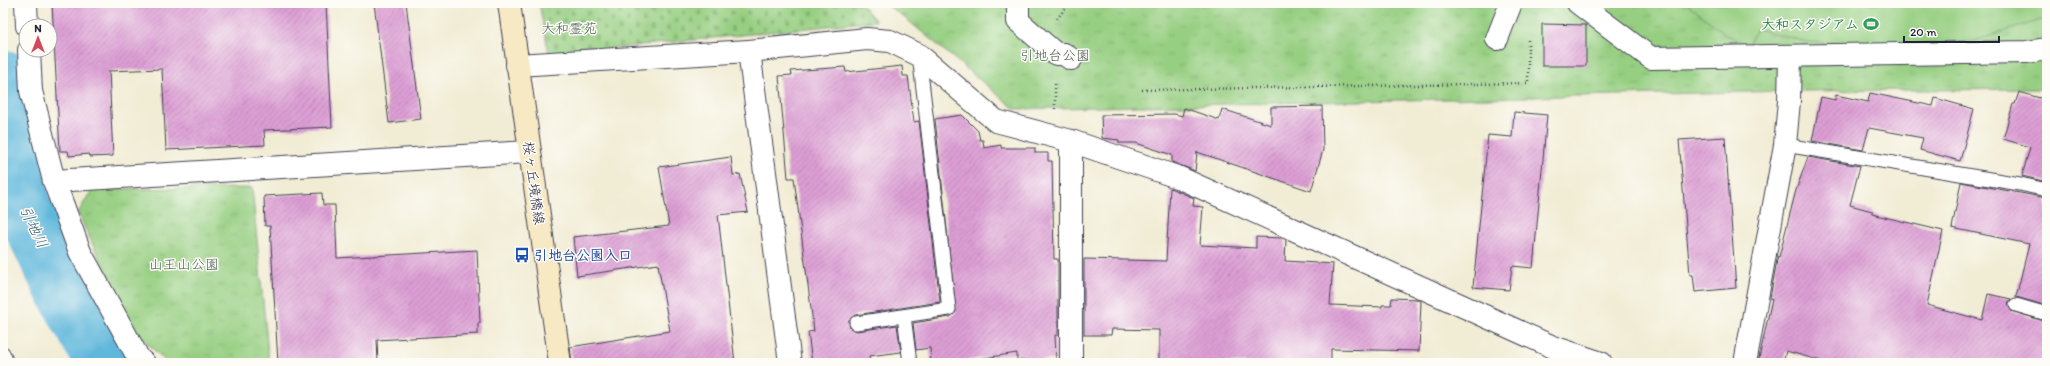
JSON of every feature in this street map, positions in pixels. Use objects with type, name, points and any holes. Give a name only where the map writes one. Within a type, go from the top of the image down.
[{"type":"street","points":[[26,3],[27,18]]},
{"type":"street","name":"桜ヶ丘境橋線","points":[[508,3],[560,363]]},
{"type":"street","points":[[1018,3],[1018,21],[1056,54],[1064,54],[1071,59]]},
{"type":"street","points":[[1497,39],[1511,3]]},
{"type":"street","points":[[1578,3],[1650,58],[1790,57],[2027,52],[2047,49]]},
{"type":"street","points":[[517,65],[749,51],[867,39],[890,42],[919,55],[996,121],[1071,141],[1180,178],[1553,347],[1601,363]]},
{"type":"street","points":[[749,51],[790,363]]},
{"type":"street","points":[[1745,363],[1785,145],[1789,101],[1790,57]]},
{"type":"street","points":[[29,58],[31,91],[54,182],[80,252],[139,359],[144,363]]},
{"type":"street","points":[[1071,141],[1071,363]]},
{"type":"street","points":[[54,182],[529,152]]},
{"type":"lane","points":[[856,323],[949,309],[919,55]]},
{"type":"lane","points":[[1785,145],[2020,184],[2047,190]]},
{"type":"lane","points":[[2016,305],[2047,314]]},
{"type":"lane","points":[[904,316],[910,363]]},
{"type":"lane","points":[[3,353],[7,363]]},
{"type":"path","points":[[1142,90],[1528,83],[1528,32]]},
{"type":"green space","name":"大和霊苑","points":[[539,3],[860,3],[876,21],[549,55]]},
{"type":"green space","name":"引地台公園","points":[[884,3],[2047,3],[2047,89],[1790,91],[1015,109],[905,18]]},
{"type":"green space","name":"大和スタジアム","points":[[1686,3],[2047,3],[2047,18],[1971,42],[1887,46],[1807,42],[1757,29],[1748,45],[1725,34]]},
{"type":"green space","name":"山王山公園","points":[[252,188],[269,363],[167,363],[132,328],[78,213],[92,189]]},
{"type":"building","points":[[52,3],[326,3],[332,127],[264,130],[265,145],[166,150],[162,69],[109,71],[113,156],[90,157],[89,154],[69,156],[68,151],[60,151],[55,58],[58,58],[58,18],[53,18]]},
{"type":"building","points":[[374,3],[406,3],[421,119],[389,123]]},
{"type":"building","points":[[1542,24],[1586,25],[1586,66],[1542,66]]},
{"type":"building","points":[[902,66],[903,76],[908,76],[914,122],[919,121],[940,302],[855,315],[849,320],[850,328],[857,331],[897,325],[901,352],[869,356],[870,361],[851,363],[812,363],[808,332],[814,331],[794,178],[788,178],[779,76],[792,75],[791,71],[845,67],[846,72]]},
{"type":"building","points":[[2019,92],[2047,100],[2047,182],[2022,176],[2030,147],[2003,139],[2013,104],[2015,104]]},
{"type":"building","points":[[1870,93],[1933,106],[1935,98],[1974,109],[1960,161],[1920,150],[1923,138],[1869,128],[1863,150],[1812,141],[1821,97],[1835,100],[1836,95],[1868,102]]},
{"type":"building","points":[[1322,106],[1323,150],[1311,191],[1197,152],[1195,171],[1172,162],[1172,155],[1136,143],[1119,143],[1119,140],[1102,138],[1101,115],[1175,114],[1182,116],[1184,108],[1219,120],[1222,109],[1271,125],[1271,107]]},
{"type":"building","points":[[1514,112],[1547,115],[1533,268],[1512,266],[1509,290],[1473,287],[1488,135],[1512,137]]},
{"type":"building","points":[[962,115],[978,131],[980,140],[983,140],[984,148],[1001,145],[1001,148],[1035,148],[1035,153],[1048,153],[1048,161],[1052,161],[1054,259],[1058,259],[1058,335],[1055,335],[1056,360],[1017,361],[1017,353],[964,361],[964,363],[931,363],[930,348],[916,350],[913,323],[950,317],[956,312],[935,119]]},
{"type":"building","points":[[1725,137],[1736,288],[1695,292],[1693,275],[1690,275],[1679,140]]},
{"type":"building","points":[[731,157],[733,175],[740,174],[748,212],[718,215],[735,363],[572,363],[570,347],[670,331],[658,264],[577,276],[573,237],[669,226],[659,167]]},
{"type":"building","points":[[1808,157],[1860,166],[1850,205],[1872,211],[1872,214],[1943,231],[1927,305],[1982,320],[1988,294],[2011,299],[2008,303],[2011,311],[2047,322],[2047,363],[1829,363],[1786,351],[1783,363],[1758,363],[1772,299],[1770,298],[1777,260],[1796,190]]},
{"type":"building","points":[[1961,182],[2047,198],[2047,306],[2016,297],[2029,244],[1952,228]]},
{"type":"building","points":[[1170,188],[1194,198],[1193,206],[1203,207],[1200,245],[1256,248],[1256,237],[1283,238],[1286,240],[1285,261],[1333,264],[1330,305],[1382,307],[1382,305],[1391,305],[1392,298],[1416,299],[1421,301],[1419,351],[1331,349],[1331,363],[1159,363],[1159,330],[1112,329],[1111,335],[1084,335],[1084,259],[1166,261]]},
{"type":"building","points":[[322,193],[323,205],[335,205],[337,258],[477,250],[480,323],[478,323],[478,334],[377,340],[378,363],[278,363],[270,226],[265,226],[264,196]]},
{"type":"waterway","name":"引地川","points":[[3,78],[6,118],[22,205],[59,281],[104,363]]},
{"type":"place","name":"大和スタジアム","points":[[1871,24]]},
{"type":"place","name":"引地台公園入口","points":[[522,255]]}]
